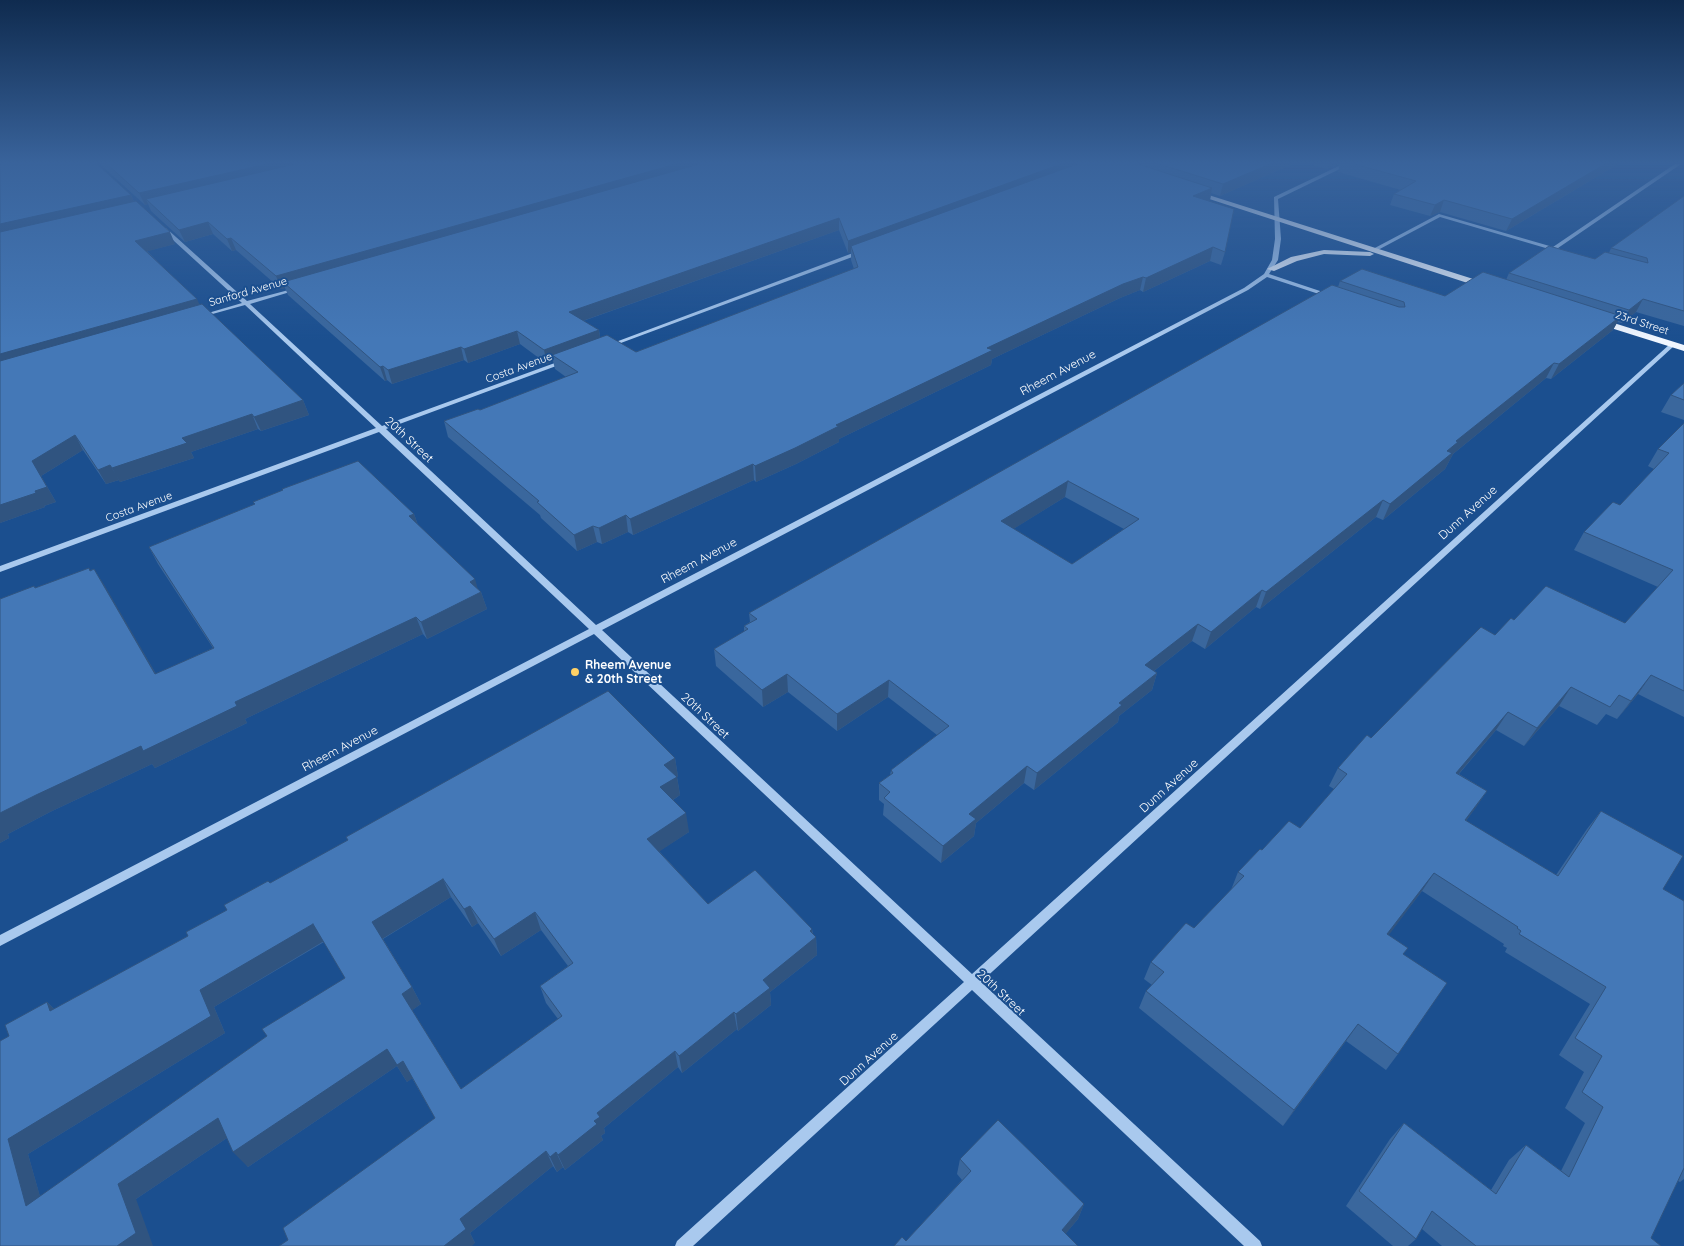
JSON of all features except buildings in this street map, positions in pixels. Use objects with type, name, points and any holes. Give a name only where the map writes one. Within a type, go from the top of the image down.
[{"type":"main road","points":[[1286,222],[1493,288]]},
{"type":"main road","points":[[1268,272],[1294,259],[1324,252],[1389,255]]},
{"type":"main road","name":"23rd Street","points":[[1587,318],[1684,348]]},
{"type":"street","points":[[1276,222],[1278,239],[1275,260],[1268,272],[1340,300]]},
{"type":"street","points":[[1374,250],[1426,222]]},
{"type":"street","points":[[1463,222],[1562,251]]},
{"type":"street","points":[[1545,254],[1593,222]]},
{"type":"street","name":"20th Street","points":[[157,223],[246,303],[1255,1246]]},
{"type":"street","points":[[602,348],[869,250]]},
{"type":"street","name":"Rheem Avenue","points":[[0,941],[1238,294],[1268,272]]},
{"type":"street","name":"Sanford Avenue","points":[[189,320],[303,287]]},
{"type":"street","name":"Dunn Avenue","points":[[682,1246],[1672,345]]},
{"type":"street","name":"Costa Avenue","points":[[0,569],[574,358]]},
{"type":"place","name":"Rheem Avenue & 20th Street","points":[[575,672]]}]
